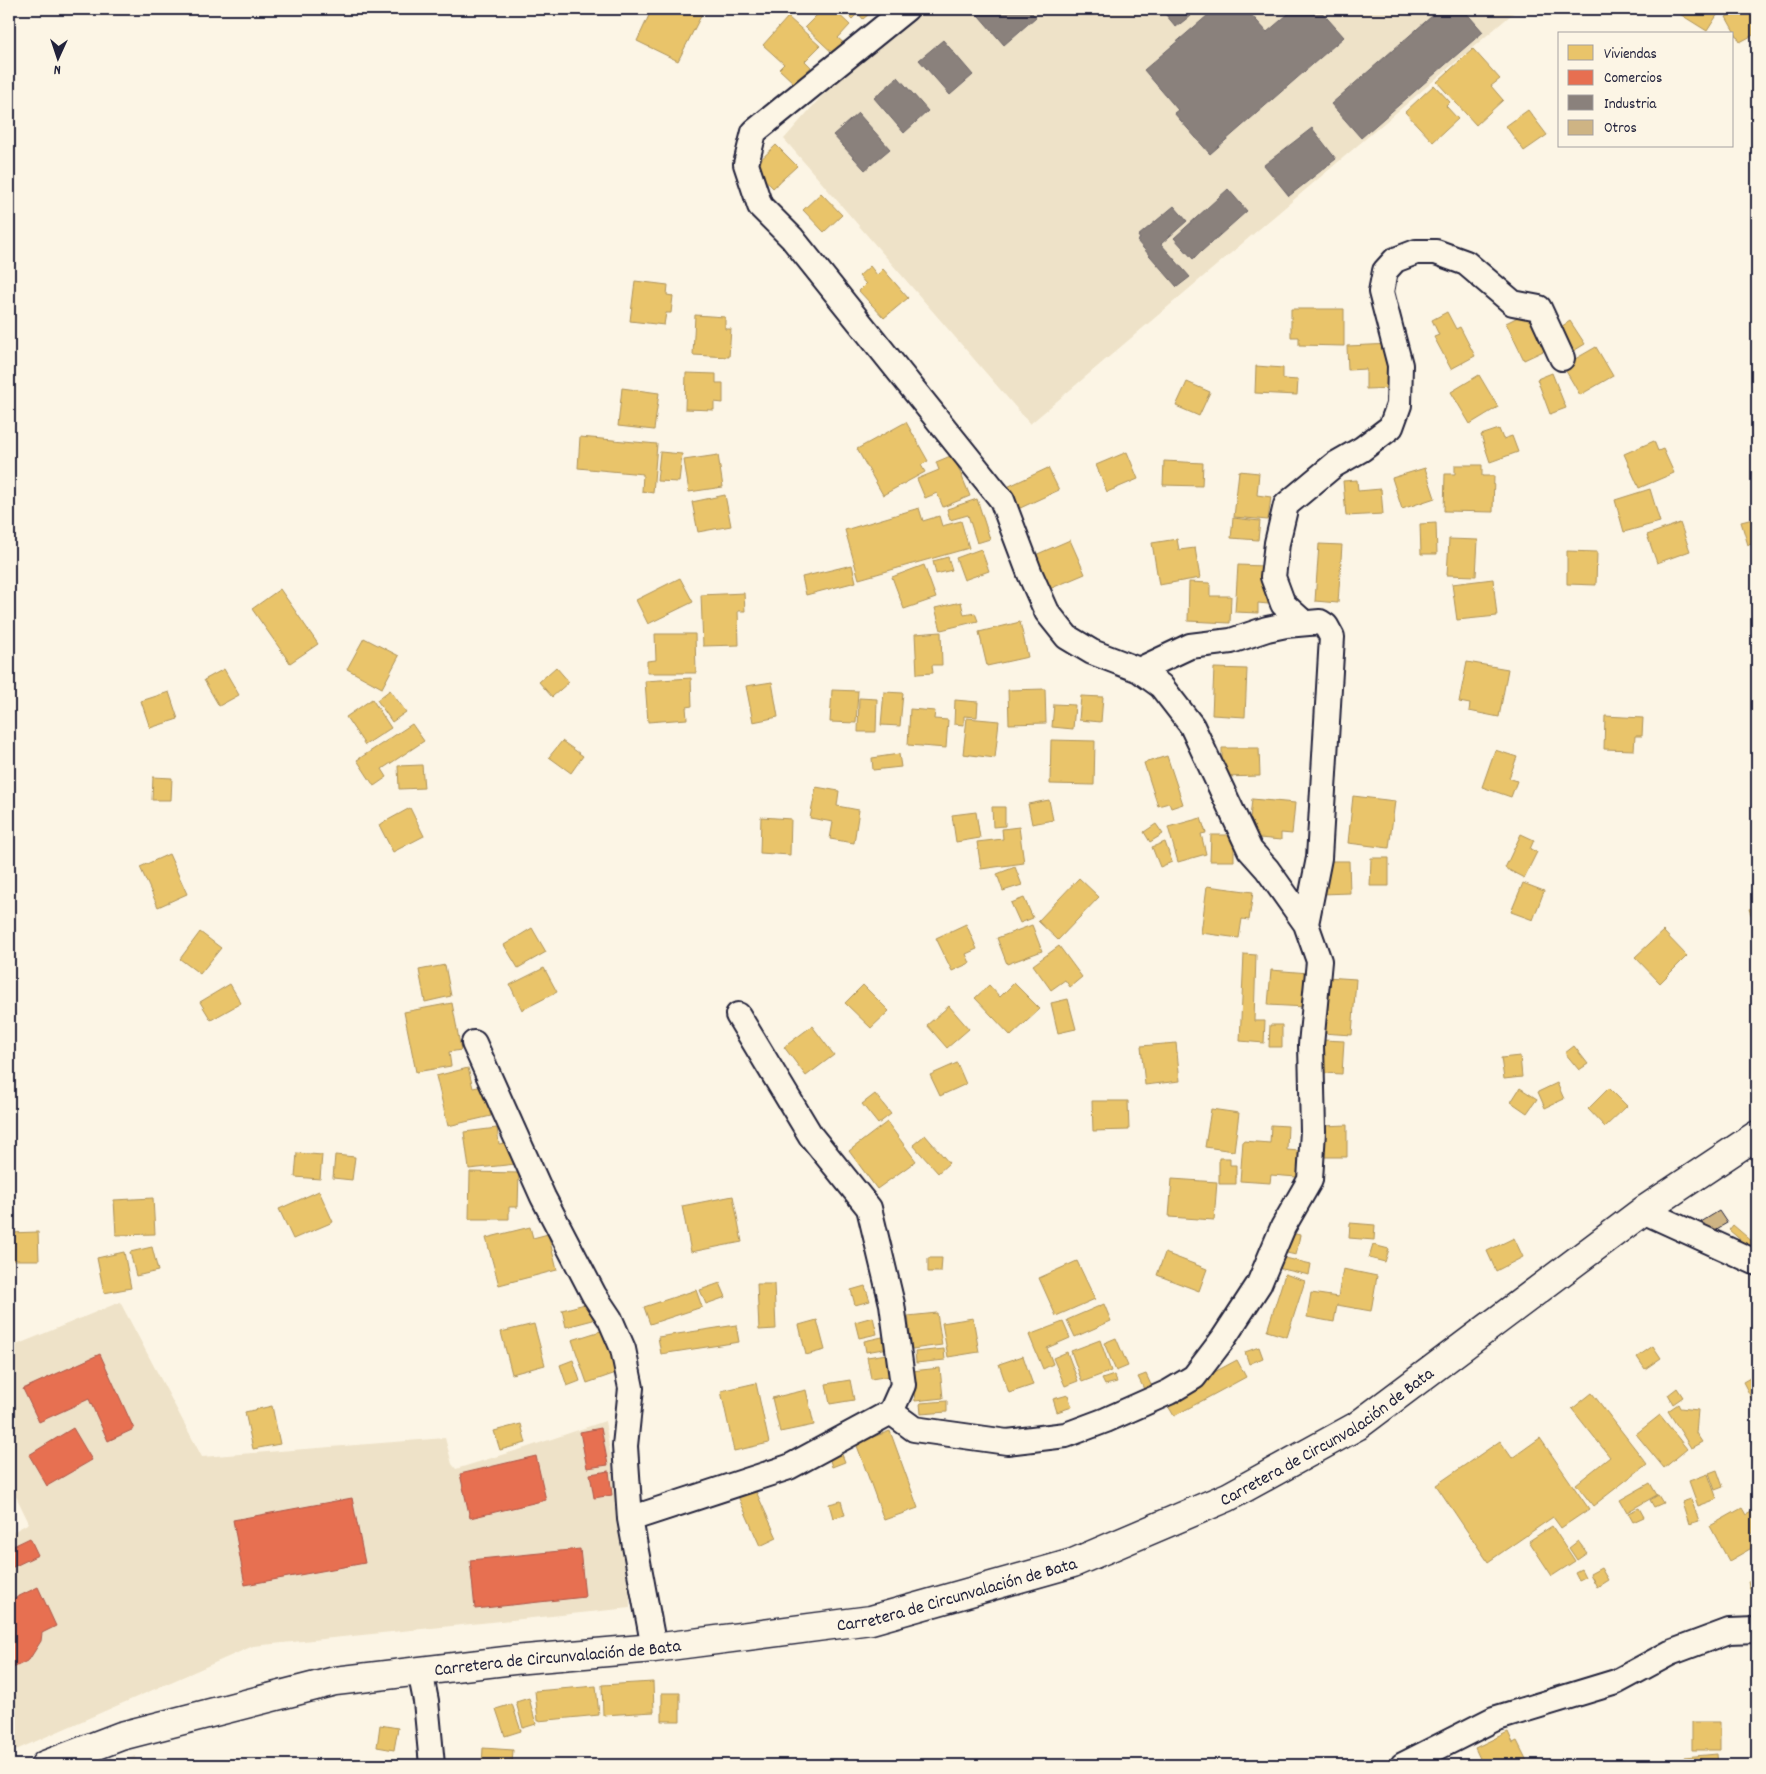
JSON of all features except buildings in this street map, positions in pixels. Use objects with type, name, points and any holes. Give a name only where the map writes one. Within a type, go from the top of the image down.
[{"type":"main road","name":"Carretera de Circunvalación de Bata","points":[[45,1765],[121,1736],[335,1681],[514,1660],[654,1648],[871,1620],[1072,1563],[1228,1497],[1357,1426],[1643,1211],[1757,1135]]},
{"type":"street","points":[[891,1412],[914,1429],[1007,1442],[1066,1435],[1106,1420],[1169,1392],[1194,1377],[1223,1339],[1259,1284],[1283,1227],[1310,1180],[1313,1131],[1311,1045],[1319,961],[1306,924],[1267,869],[1250,850],[1192,726],[1161,686],[1139,670],[1092,652],[1067,637],[1047,612],[1030,574],[1002,500],[792,238],[760,206],[746,164],[754,132],[906,9]]},
{"type":"street","points":[[1304,623],[1282,604],[1274,577],[1277,543],[1286,505],[1334,465],[1362,449],[1391,428],[1399,404],[1400,365],[1381,292],[1385,271],[1395,260],[1416,252],[1436,252],[1466,263],[1513,303],[1540,308],[1562,358]]},
{"type":"street","points":[[1139,670],[1190,646],[1231,640],[1266,629],[1304,623],[1320,622],[1326,626],[1332,637],[1318,858],[1306,924]]},
{"type":"street","points":[[630,1519],[789,1467],[891,1412],[903,1385],[892,1304],[869,1208],[811,1136],[738,1015]]},
{"type":"street","points":[[474,1043],[543,1197],[594,1295],[610,1319],[623,1349],[631,1388],[630,1416],[625,1446],[630,1519],[654,1648]]},
{"type":"street","points":[[1643,1211],[1757,1263]]},
{"type":"street","points":[[1403,1765],[1494,1719],[1616,1682],[1670,1653],[1729,1631],[1757,1630]]},
{"type":"street","points":[[420,1671],[426,1701],[432,1765]]},
{"type":"shaded area","points":[[898,9],[1518,9],[1030,424],[784,139]]},
{"type":"shaded area","points":[[120,1302],[202,1457],[445,1438],[452,1464],[456,1469],[605,1421],[630,1578],[630,1608],[253,1646],[9,1753],[9,1534],[29,1523],[9,1482],[9,1348]]},
{"type":"shaded area","points":[[135,1756],[138,1765],[117,1765]]}]
